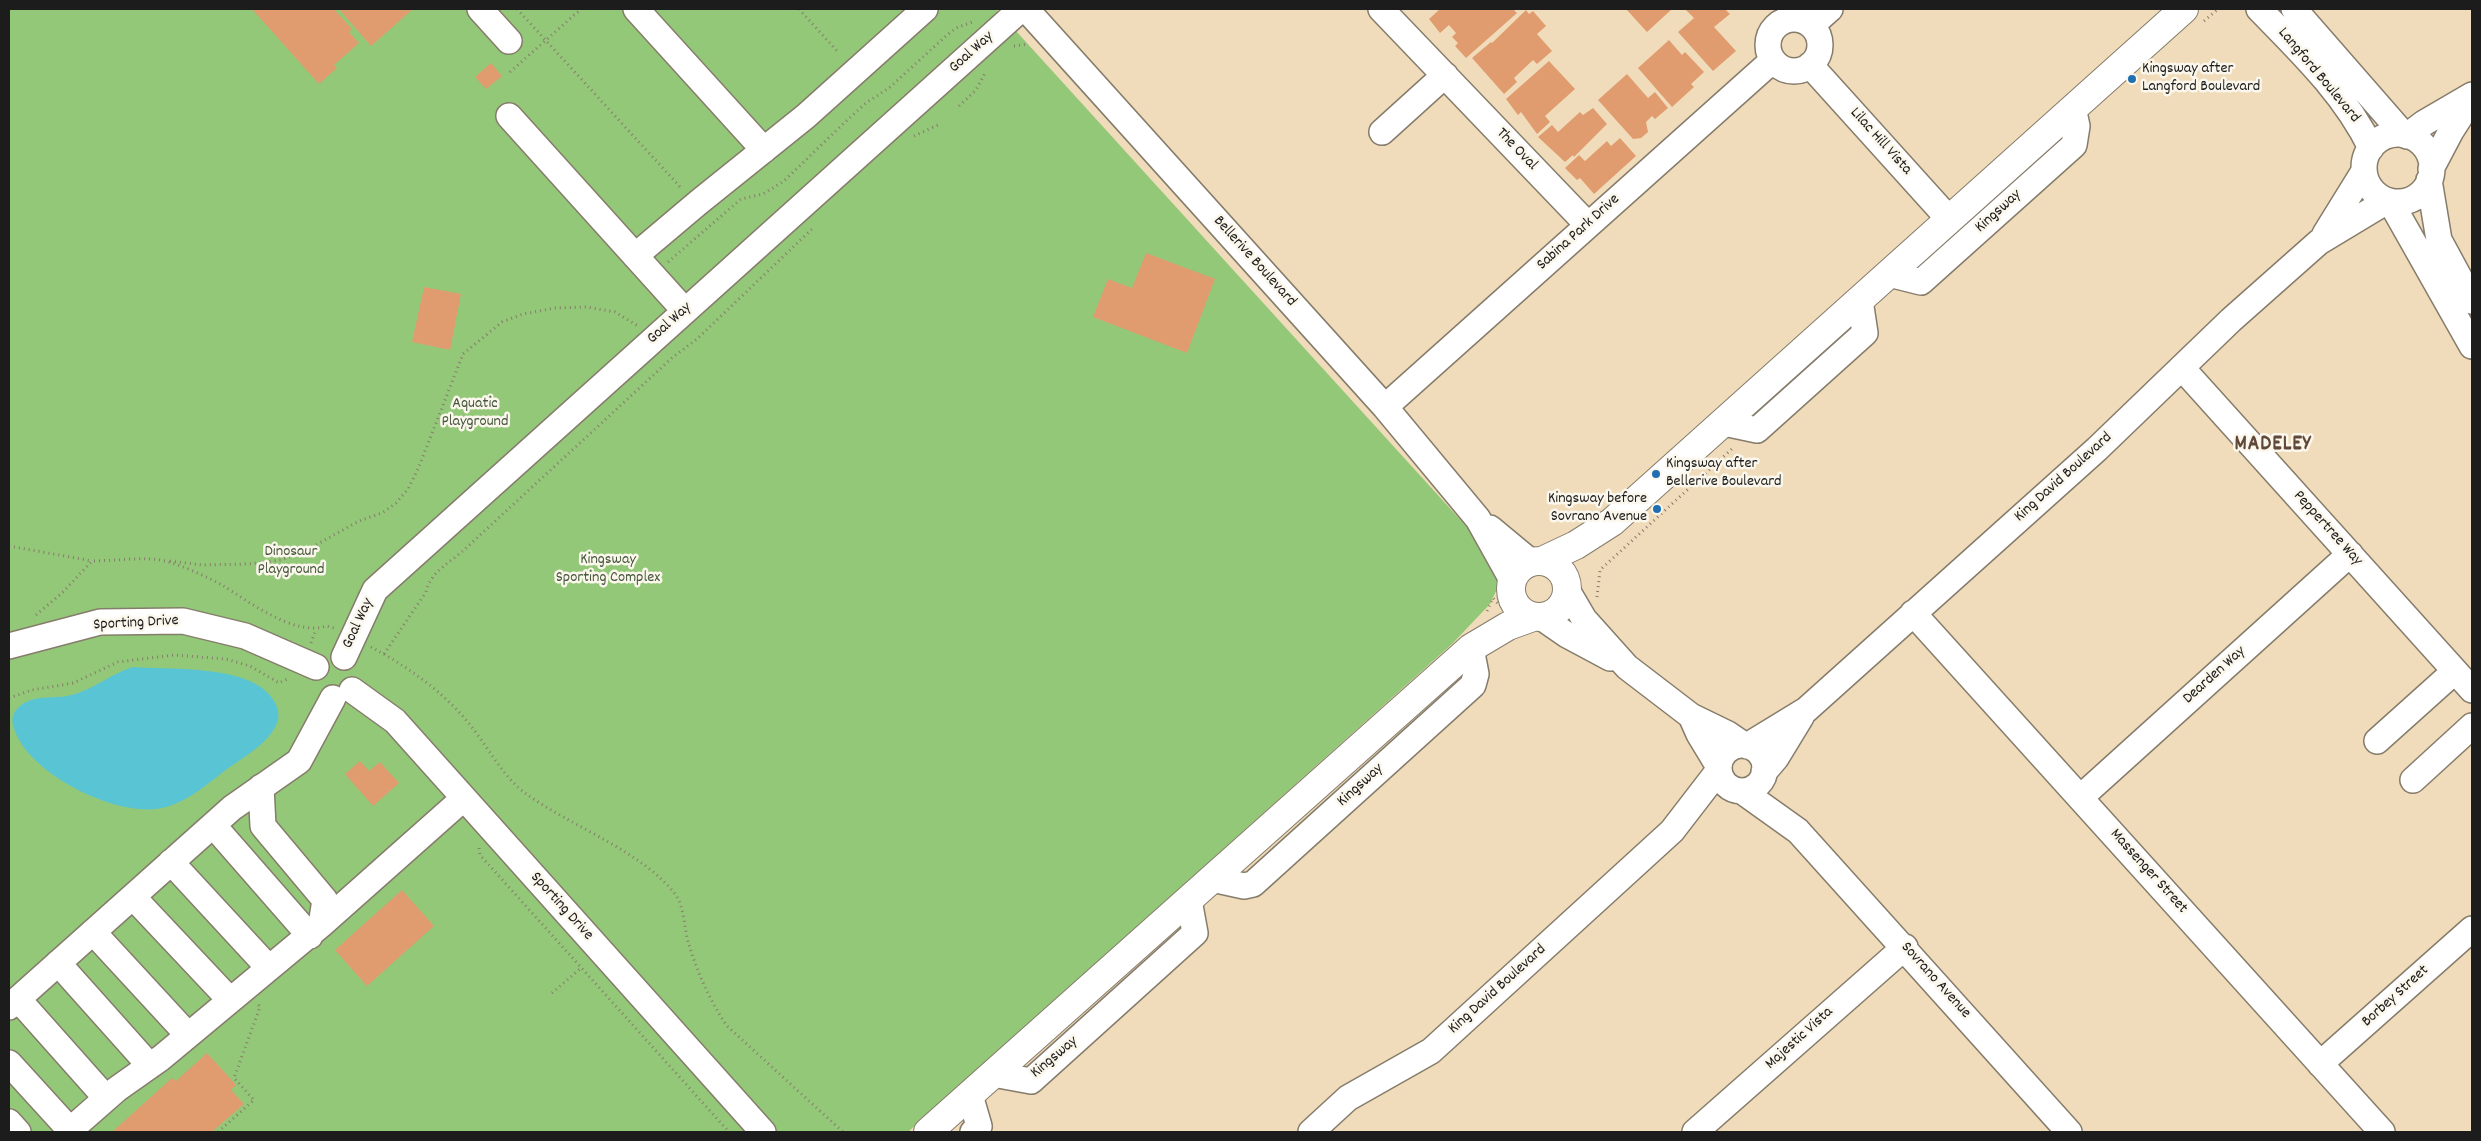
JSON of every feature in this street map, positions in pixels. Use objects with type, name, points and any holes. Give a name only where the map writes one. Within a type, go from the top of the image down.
[{"type":"main road","name":"Kingsway","points":[[1474,646],[1513,579],[1612,522],[2184,9]]},
{"type":"main road","name":"Kingsway","points":[[928,1132],[1474,646],[1508,626],[1556,611],[1566,598],[1567,587],[1612,522]]},
{"type":"main road","points":[[1537,617],[1521,611],[1516,606],[1513,600],[1513,579],[1556,566],[1565,577],[1567,587]]},
{"type":"street","points":[[480,9],[509,41]]},
{"type":"street","points":[[636,9],[764,150]]},
{"type":"street","points":[[636,256],[806,116],[925,9]]},
{"type":"street","name":"Goal Way","points":[[349,648],[375,590],[1021,9]]},
{"type":"street","name":"Bellerive Boulevard","points":[[1026,9],[1385,407],[1478,519],[1513,579]]},
{"type":"street","name":"The Oval","points":[[1381,9],[1588,225]]},
{"type":"street","points":[[1812,25],[1830,9]]},
{"type":"street","name":"Langford Boulevard","points":[[2259,9],[2345,103],[2360,124],[2368,159]]},
{"type":"street","name":"Langford Boulevard","points":[[2294,9],[2405,136]]},
{"type":"street","points":[[1771,16],[1795,18],[1812,25],[1820,41],[1820,50],[1810,65],[1793,71],[1784,69],[1773,60],[1768,43],[1771,16]]},
{"type":"street","name":"Sabina Park Drive","points":[[1385,407],[1773,60]]},
{"type":"street","name":"Lilac Hill Vista","points":[[1810,65],[1949,219]]},
{"type":"street","points":[[1382,132],[1445,75]]},
{"type":"street","points":[[2472,96],[2451,131],[2423,190],[2414,198],[2402,202],[2389,201],[2373,191],[2367,182],[2368,159],[2386,137],[2405,136],[2472,96]]},
{"type":"street","name":"Kingsway","points":[[1889,274],[1921,282],[2074,145],[2077,126],[2073,108]]},
{"type":"street","points":[[509,116],[685,311]]},
{"type":"street","points":[[2405,136],[2425,148],[2430,158],[2430,174],[2439,240],[2472,301]]},
{"type":"street","name":"King David Boulevard","points":[[2319,242],[2368,159]]},
{"type":"street","points":[[2389,201],[2472,346]]},
{"type":"street","name":"King David Boulevard","points":[[1745,745],[1806,710],[2097,449],[2231,320],[2319,242],[2344,225],[2389,201]]},
{"type":"street","name":"Peppertree Way","points":[[2182,368],[2472,690]]},
{"type":"street","name":"Dearden Way","points":[[2080,797],[2350,554]]},
{"type":"street","points":[[1567,587],[1584,619],[1627,668]]},
{"type":"street","name":"Massenger Street","points":[[1913,613],[2382,1132]]},
{"type":"street","points":[[1537,617],[1627,668],[1691,716],[1728,734],[1761,755],[1764,773],[1757,785],[1741,791],[1726,784],[1691,716]]},
{"type":"street","name":"Sporting Drive","points":[[9,646],[100,622],[183,621],[245,636],[310,664],[316,687],[320,692],[343,694],[395,721],[763,1132]]},
{"type":"street","points":[[106,1098],[13,1003],[232,808],[299,761],[357,675],[350,662],[349,648],[310,664]]},
{"type":"street","points":[[2377,741],[2455,670]]},
{"type":"street","name":"King David Boulevard","points":[[1764,773],[1776,758],[1806,710]]},
{"type":"street","points":[[2413,780],[2472,726]]},
{"type":"street","points":[[1719,768],[1721,760],[1727,751],[1745,745]]},
{"type":"street","name":"King David Boulevard","points":[[1311,1132],[1348,1098],[1431,1051],[1672,831],[1719,768]]},
{"type":"street","name":"Sovrano Avenue","points":[[1764,773],[1798,830]]},
{"type":"street","points":[[261,787],[263,826],[325,900],[316,930]]},
{"type":"street","name":"King David Boulevard","points":[[1672,831],[1741,791]]},
{"type":"street","name":"Sovrano Avenue","points":[[1741,791],[1798,830],[1905,946],[2066,1131]]},
{"type":"street","points":[[9,1063],[69,1131],[106,1098],[150,1066],[268,967],[316,930],[464,798]]},
{"type":"street","points":[[213,825],[316,930]]},
{"type":"street","points":[[171,862],[268,967]]},
{"type":"street","points":[[133,896],[230,1000]]},
{"type":"street","name":"Borbey Street","points":[[2320,1064],[2472,929]]},
{"type":"street","points":[[93,932],[188,1035]]},
{"type":"street","name":"Majestic Vista","points":[[1695,1132],[1905,946]]},
{"type":"street","points":[[58,963],[150,1066]]},
{"type":"street","points":[[970,1095],[979,1126],[973,1132]]},
{"type":"street","points":[[9,1122],[18,1132]]},
{"type":"path","points":[[517,9],[683,190]]},
{"type":"path","points":[[510,72],[581,9]]},
{"type":"path","points":[[799,9],[837,51]]},
{"type":"path","points":[[665,264],[741,199],[763,194],[784,182],[849,118],[866,103],[889,88],[946,36],[956,28],[980,18]]},
{"type":"path","points":[[1009,48],[1020,44],[1035,46]]},
{"type":"path","points":[[959,106],[976,90],[986,69]]},
{"type":"path","points":[[906,140],[940,124]]},
{"type":"path","points":[[814,228],[697,339],[667,362],[465,550],[436,574],[428,583],[426,592],[385,654],[403,665],[444,698],[465,718],[503,770],[523,792],[632,857],[677,895],[688,943],[713,1006],[727,1026],[842,1132]]},
{"type":"path","points":[[9,546],[92,561],[164,561],[202,565],[249,564],[282,560],[305,551],[396,503],[408,489],[418,469],[463,354],[502,322],[523,314],[554,308],[587,307],[615,312],[646,331]]},
{"type":"path","points":[[35,616],[63,592],[92,561]]},
{"type":"path","points":[[164,561],[222,585],[246,602],[277,618],[316,629],[326,626],[349,648]]},
{"type":"path","points":[[9,698],[32,690],[73,683],[118,662],[143,658],[174,655],[226,659],[250,666],[279,684],[310,664]]},
{"type":"path","points":[[478,843],[480,855],[728,1132]]},
{"type":"path","points":[[552,994],[581,968]]},
{"type":"path","points":[[218,1132],[254,1100],[234,1078],[260,1007],[254,1000]]},
{"type":"green space","name":"Kingsway Sporting Complex","points":[[9,9],[996,9],[1506,570],[1490,604],[1453,643],[908,1132],[9,1132]]},
{"type":"water","points":[[133,667],[210,671],[248,680],[263,689],[274,701],[278,712],[277,723],[268,737],[255,749],[194,794],[176,804],[156,809],[138,809],[98,799],[58,778],[41,765],[27,751],[17,736],[12,719],[17,709],[28,701],[75,694]]},
{"type":"building","points":[[252,9],[334,9],[352,29],[349,32],[359,43],[334,65],[337,68],[319,84]]},
{"type":"building","points":[[339,9],[413,9],[371,46]]},
{"type":"building","points":[[1440,9],[1513,9],[1517,13],[1466,58],[1455,46],[1458,43],[1452,37],[1456,33],[1449,25],[1440,33],[1429,19]]},
{"type":"building","points":[[1626,9],[1672,9],[1647,32]]},
{"type":"building","points":[[1685,9],[1725,9],[1730,14],[1714,27],[1736,51],[1713,71],[1678,32],[1694,18]]},
{"type":"building","points":[[1526,10],[1529,14],[1533,11],[1546,26],[1537,34],[1552,51],[1537,64],[1533,60],[1514,78],[1517,82],[1504,94],[1472,58],[1492,43]]},
{"type":"building","points":[[1669,40],[1682,55],[1685,52],[1704,72],[1691,84],[1694,87],[1672,107],[1638,68]]},
{"type":"building","points":[[1549,61],[1575,89],[1545,116],[1550,122],[1537,134],[1521,112],[1518,115],[1506,99]]},
{"type":"building","points":[[491,63],[502,76],[486,89],[475,77]]},
{"type":"building","points":[[1627,74],[1648,98],[1655,92],[1668,108],[1655,119],[1652,116],[1646,122],[1648,132],[1641,138],[1633,139],[1598,100]]},
{"type":"building","points":[[1593,108],[1607,124],[1574,157],[1573,155],[1565,162],[1538,137],[1552,125],[1558,132],[1580,112],[1583,115]]},
{"type":"building","points":[[1620,138],[1636,156],[1594,194],[1580,178],[1577,180],[1565,168],[1579,155],[1585,161],[1607,141],[1611,146]]},
{"type":"building","points":[[1146,253],[1215,279],[1187,353],[1093,317],[1108,279],[1132,288]]},
{"type":"building","points":[[424,287],[461,294],[450,350],[412,342]]},
{"type":"building","points":[[360,761],[369,771],[380,762],[399,783],[373,806],[345,774]]},
{"type":"building","points":[[402,890],[434,926],[367,986],[335,950]]},
{"type":"building","points":[[207,1053],[236,1085],[231,1090],[244,1104],[212,1132],[112,1132],[172,1078],[176,1081]]},
{"type":"place","name":"Kingsway after Langford Boulevard","points":[[2132,79]]},
{"type":"place","name":"Kingsway after Bellerive Boulevard","points":[[1656,474]]},
{"type":"place","name":"Kingsway before Sovrano Avenue","points":[[1657,509]]},
{"type":"district","name":"MADELEY","points":[[2273,446]]},
{"type":"park label","name":"Aquatic Playground","points":[[475,414]]},
{"type":"park label","name":"Dinosaur Playground","points":[[291,562]]}]
